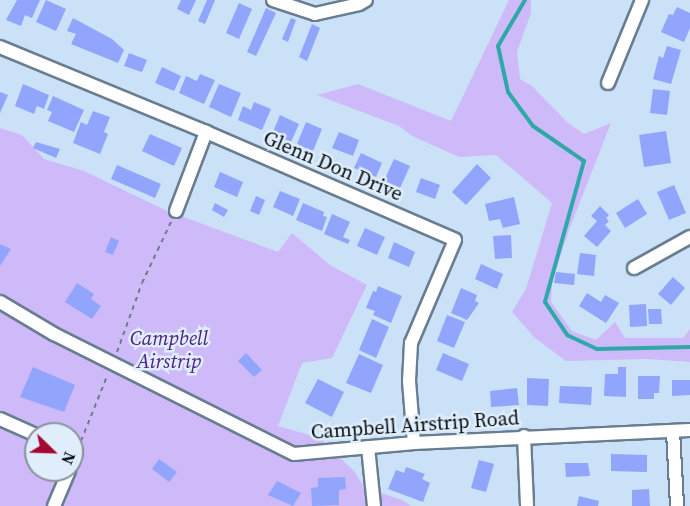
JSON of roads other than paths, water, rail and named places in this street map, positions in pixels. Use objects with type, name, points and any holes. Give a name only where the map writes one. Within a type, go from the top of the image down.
[{"type":"street","points":[[273,0],[315,14],[359,4],[366,0]]},
{"type":"street","points":[[608,83],[642,0]]},
{"type":"street","name":"Glenn Don Drive","points":[[0,47],[206,132],[455,240],[411,344],[408,381],[414,443]]},
{"type":"street","points":[[176,211],[206,132]]},
{"type":"street","points":[[634,268],[690,237]]},
{"type":"street","name":"Campbell Airstrip Road","points":[[0,302],[112,363],[294,454],[524,436],[690,430]]},
{"type":"street","points":[[0,419],[24,430]]},
{"type":"street","points":[[673,431],[677,506]]},
{"type":"street","points":[[524,436],[526,505]]},
{"type":"street","points":[[368,447],[374,506]]},
{"type":"street","points":[[54,506],[64,482]]},
{"type":"waterway","points":[[525,0],[498,46],[508,92],[533,126],[584,161],[545,302],[567,335],[597,349],[690,347]]},
{"type":"park label","name":"Campbell Airstrip","points":[[169,350]]}]
